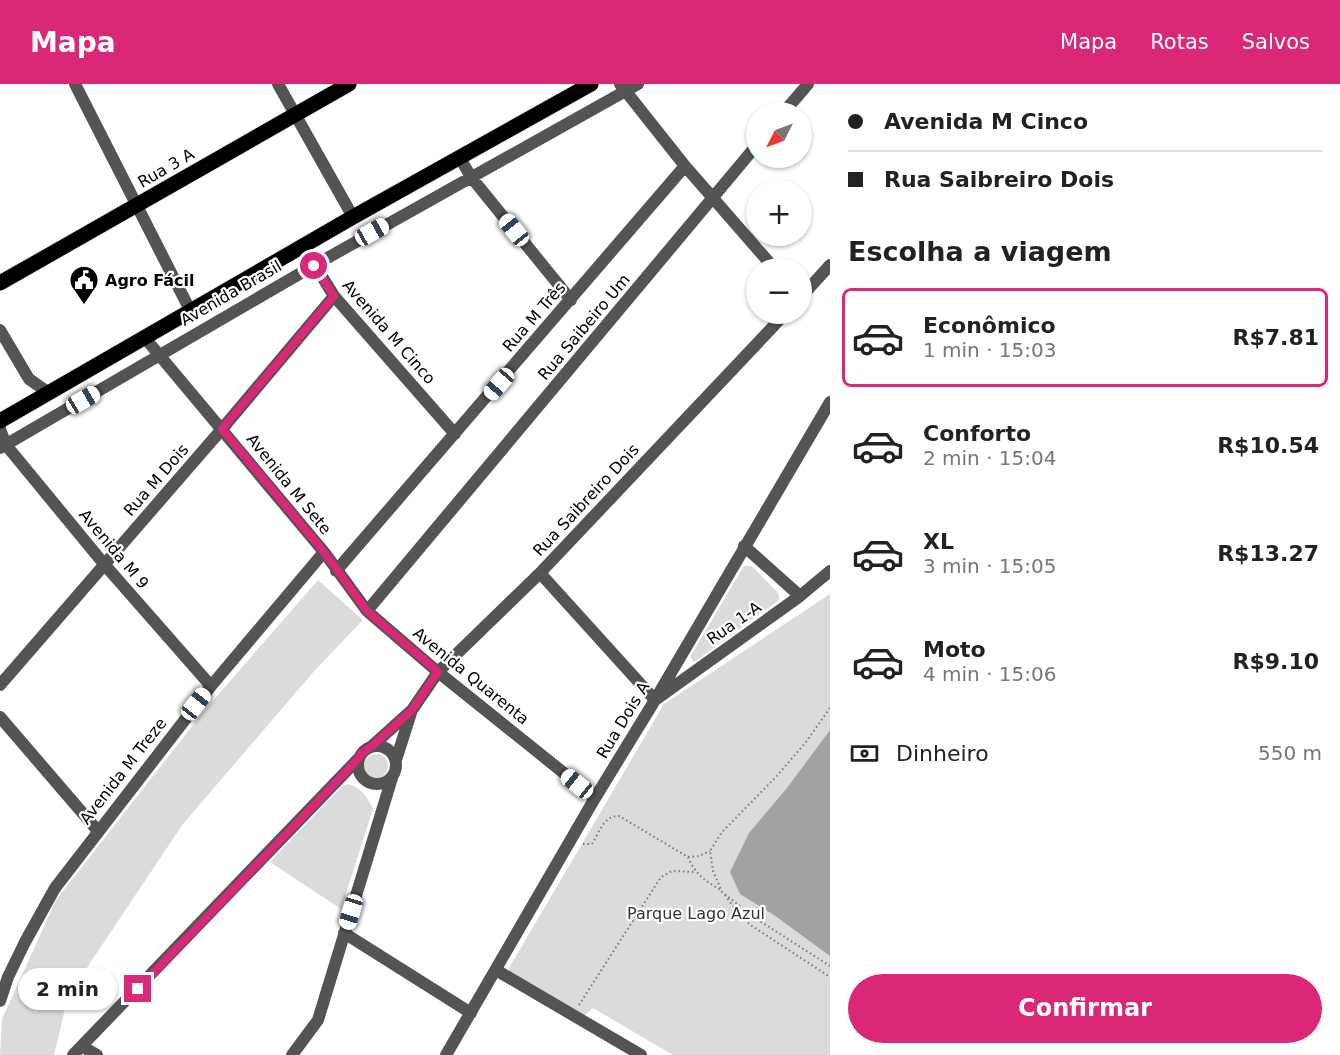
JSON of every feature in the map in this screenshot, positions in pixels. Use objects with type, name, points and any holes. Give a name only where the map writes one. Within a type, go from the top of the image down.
[{"type":"main road","name":"Rua 3 A","points":[[0,283],[349,84]]},
{"type":"main road","name":"Avenida Brasil","points":[[0,421],[353,217],[591,84]]},
{"type":"street","points":[[75,84],[191,312]]},
{"type":"street","points":[[278,84],[353,217]]},
{"type":"street","name":"Avenida Brasil","points":[[3,447],[622,88],[638,84]]},
{"type":"street","points":[[793,102],[808,84]]},
{"type":"street","points":[[622,88],[685,166],[765,258]]},
{"type":"street","points":[[460,158],[471,177],[571,300]]},
{"type":"street","name":"Rua Saibeiro Um","points":[[367,611],[746,158]]},
{"type":"street","name":"Rua M Três","points":[[336,571],[685,166]]},
{"type":"street","name":"Avenida M Cinco","points":[[304,247],[334,296],[455,434]]},
{"type":"street","points":[[812,285],[830,266]]},
{"type":"street","name":"Rua M Dois","points":[[0,685],[334,296]]},
{"type":"street","name":"Rua Saibreiro Dois","points":[[372,746],[412,710],[438,672],[540,573],[776,324]]},
{"type":"street","points":[[0,330],[29,379],[49,393]]},
{"type":"street","name":"Avenida M Sete","points":[[145,338],[324,552],[336,571]]},
{"type":"street","name":"Rua Dois A","points":[[446,1055],[595,798],[830,402]]},
{"type":"street","name":"Avenida M 9","points":[[0,429],[3,447],[210,686]]},
{"type":"street","points":[[744,546],[800,596]]},
{"type":"street","name":"Avenida M Treze","points":[[1,995],[21,951],[55,888],[210,686],[324,552]]},
{"type":"street","name":"Avenida Quarenta","points":[[336,571],[367,611],[438,672],[595,798]]},
{"type":"street","name":"Rua 1-A","points":[[655,700],[800,596],[830,571]]},
{"type":"street","points":[[540,573],[655,700]]},
{"type":"street","name":"Rua Saibreiro Dois","points":[[396,760],[412,710]]},
{"type":"street","points":[[0,717],[98,831]]},
{"type":"street","points":[[78,1051],[366,749],[372,746],[384,747],[396,760],[395,772],[318,1020],[292,1055]]},
{"type":"street","points":[[358,759],[357,765],[362,778],[374,784],[380,784],[392,778]]},
{"type":"street","points":[[380,784],[384,803]]},
{"type":"street","points":[[344,933],[471,1013]]},
{"type":"street","points":[[496,970],[641,1055]]},
{"type":"street","points":[[78,1051],[97,1055]]},
{"type":"path","points":[[688,857],[699,856],[710,851],[722,832],[776,777],[806,742],[830,708]]},
{"type":"path","points":[[571,839],[585,846],[592,844],[607,819],[614,815],[619,816],[688,857],[700,878],[722,891],[755,918],[830,966]]},
{"type":"path","points":[[710,851],[713,871],[722,891],[740,916],[830,977]]},
{"type":"path","points":[[573,1015],[661,877],[672,871],[695,872]]},
{"type":"green space","points":[[744,566],[752,566],[779,594],[779,600],[694,662],[690,657]]},
{"type":"green space","points":[[318,580],[363,620],[316,669],[183,824],[68,996],[54,1055],[0,1055],[2,1019],[56,900],[204,711]]},
{"type":"green space","name":"Parque Lago Azul","points":[[830,594],[830,1055],[673,1055],[593,1008],[584,1016],[509,973],[509,968],[664,704]]},
{"type":"green space","points":[[376,754],[385,757],[388,766],[385,775],[376,778],[367,775],[364,766],[367,757]]},
{"type":"green space","points":[[348,784],[357,787],[363,793],[373,809],[341,909],[270,862],[342,786]]},
{"type":"shaded area","points":[[830,730],[830,956],[774,915],[740,894],[730,872],[749,833],[787,788]]},
{"type":"place","name":"Agro Fácil","points":[[84,306]]},
{"type":"route","points":[[138,989],[362,753],[412,710],[438,672],[367,611],[324,552],[222,429],[334,296],[314,266]]}]
